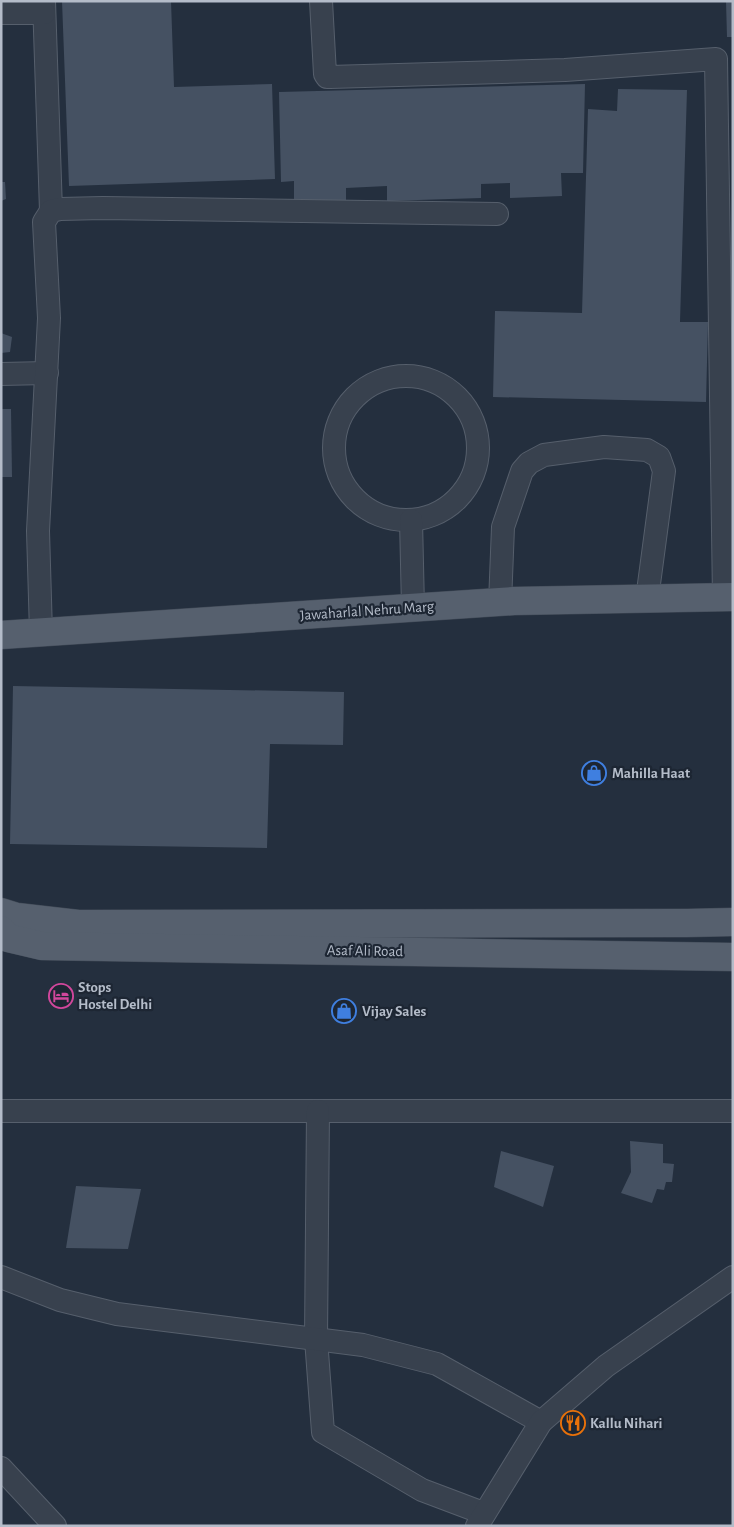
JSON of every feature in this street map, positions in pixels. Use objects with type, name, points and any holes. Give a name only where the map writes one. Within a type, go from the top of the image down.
[{"type":"main road","name":"Jawaharlal Nehru Marg","points":[[1,635],[500,602],[728,598]]},
{"type":"main road","name":"Asaf Ali Road","points":[[1,912],[17,917],[78,924],[733,922]]},
{"type":"main road","name":"Asaf Ali Road","points":[[1,930],[8,938],[42,946],[733,957]]},
{"type":"street","points":[[320,1],[325,74],[330,77],[565,70],[724,59],[728,598]]},
{"type":"street","points":[[1,13],[44,7],[51,211],[44,222],[49,318],[38,531],[41,633]]},
{"type":"street","points":[[51,211],[103,208],[497,214]]},
{"type":"street","points":[[1,374],[47,373]]},
{"type":"street","points":[[397,376],[420,377],[442,385],[460,399],[473,418],[478,441],[477,464],[468,485],[453,503],[434,515],[411,520],[386,517],[364,506],[347,489],[336,466],[334,442],[340,418],[355,398],[375,383],[397,376]]},
{"type":"street","points":[[500,602],[503,527],[522,471],[529,463],[544,454],[604,447],[647,450],[659,457],[664,471],[659,522],[647,599]]},
{"type":"street","points":[[411,520],[413,608]]},
{"type":"street","points":[[1,1111],[733,1111]]},
{"type":"street","points":[[318,1111],[316,1339],[323,1432],[422,1490],[480,1520],[541,1422],[606,1366],[733,1277]]},
{"type":"street","points":[[1,1278],[60,1300],[117,1314],[363,1345],[438,1364],[541,1422]]},
{"type":"street","points":[[1,1468],[55,1526]]},
{"type":"building","points":[[62,1],[171,1],[174,87],[272,84],[275,179],[69,186]]},
{"type":"building","points":[[726,1],[733,1],[733,37],[727,37]]},
{"type":"building","points":[[585,84],[583,173],[561,173],[562,196],[510,198],[510,183],[481,184],[481,198],[387,201],[387,186],[346,188],[346,202],[294,203],[294,181],[281,182],[279,92]]},
{"type":"building","points":[[618,89],[687,90],[680,322],[708,322],[706,402],[493,397],[495,311],[582,313],[588,109],[617,111]]},
{"type":"building","points":[[1,182],[5,182],[6,199],[1,201]]},
{"type":"building","points":[[1,333],[12,337],[10,352],[1,353]]},
{"type":"building","points":[[1,409],[11,409],[12,477],[1,477]]},
{"type":"building","points":[[13,686],[344,692],[343,745],[270,744],[267,848],[10,844]]},
{"type":"building","points":[[630,1141],[663,1144],[663,1163],[674,1164],[672,1182],[666,1182],[664,1190],[657,1189],[652,1203],[621,1193],[631,1172]]},
{"type":"building","points":[[501,1151],[554,1166],[543,1207],[494,1187]]},
{"type":"building","points":[[76,1186],[141,1189],[128,1249],[66,1248]]},
{"type":"place","name":"Mahilla Haat","points":[[594,773]]},
{"type":"place","name":"Stops Hostel Delhi","points":[[61,996]]},
{"type":"place","name":"Vijay Sales","points":[[344,1011]]},
{"type":"place","name":"Kallu Nihari","points":[[573,1423]]}]
